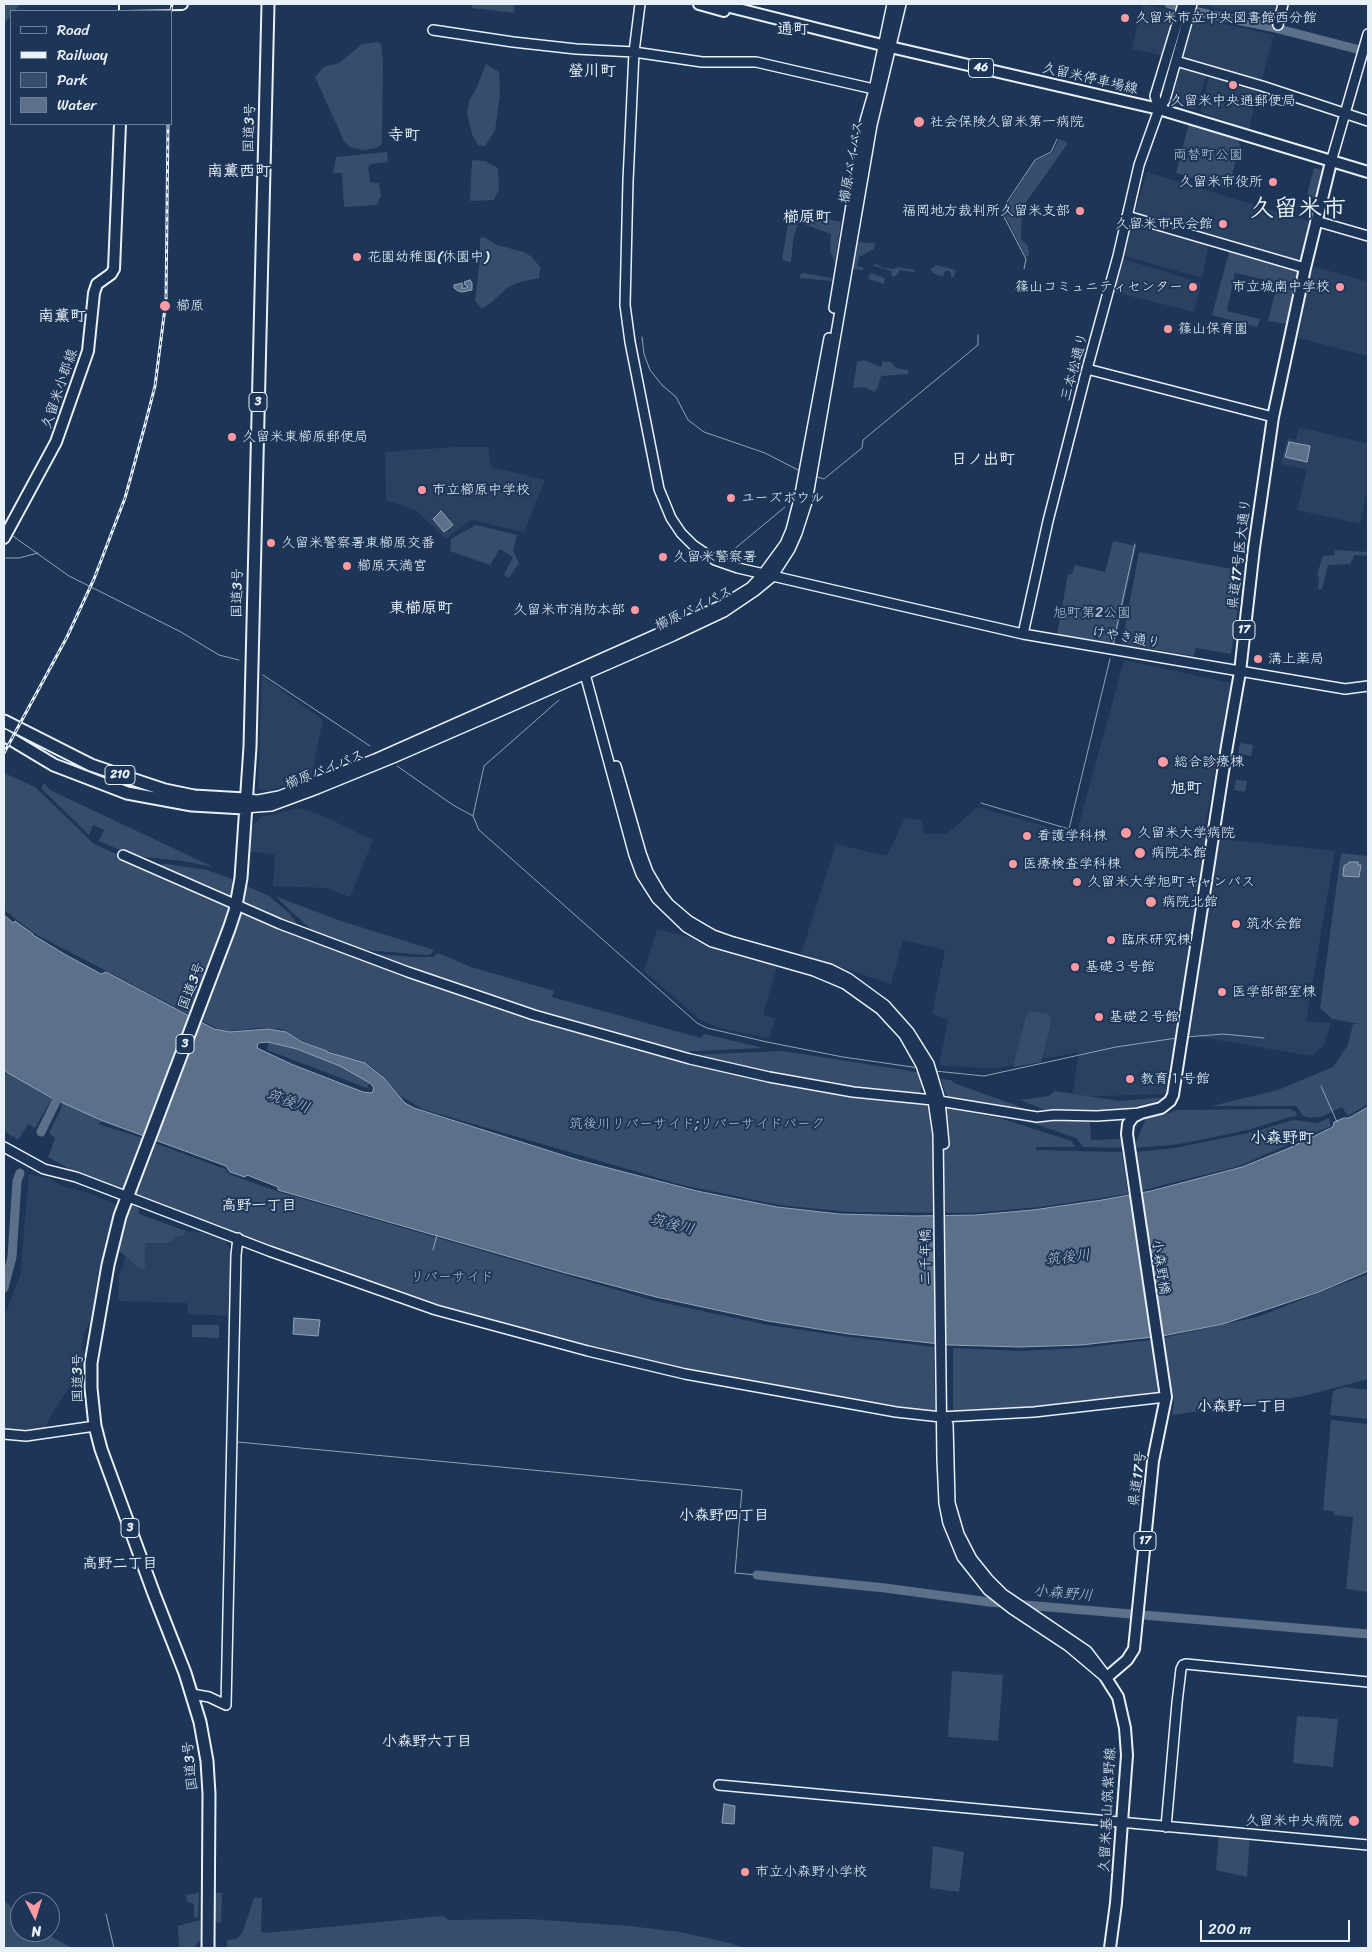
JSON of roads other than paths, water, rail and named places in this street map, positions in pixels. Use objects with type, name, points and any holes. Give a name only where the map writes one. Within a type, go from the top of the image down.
[{"type":"highway","name":"国道3号","points":[[208,1948],[209,1794],[207,1761],[200,1722],[192,1694],[106,1464],[95,1426],[91,1388],[91,1363],[108,1265],[120,1216],[236,907],[241,878],[250,747],[268,4]]},
{"type":"highway","name":"210","points":[[4,721],[91,765],[165,790],[245,803]]},
{"type":"highway","name":"210","points":[[4,735],[54,765],[127,792],[192,805],[245,803]]},
{"type":"main road","points":[[125,7],[182,4]]},
{"type":"main road","name":"久留米停車場線","points":[[700,4],[738,16],[792,28],[803,26]]},
{"type":"main road","name":"久留米停車場線","points":[[718,4],[887,46],[1159,108],[1368,172]]},
{"type":"main road","name":"久留米小郡線","points":[[4,538],[56,442],[88,351],[94,293],[97,284],[111,274],[114,269],[120,125]]},
{"type":"main road","name":"県道17号医大通り","points":[[1137,1115],[1161,1108],[1170,1101],[1173,1095],[1240,672],[1254,544],[1273,417],[1305,268],[1332,162]]},
{"type":"main road","name":"小森野橋","points":[[1137,1115],[1128,1124],[1128,1146],[1166,1395]]},
{"type":"main road","name":"県道17号","points":[[1106,1678],[1127,1660],[1134,1649],[1154,1461],[1166,1395]]},
{"type":"main road","name":"久留米基山筑紫野線","points":[[1106,1678],[1118,1697],[1125,1728],[1127,1755],[1116,1903],[1110,1948]]},
{"type":"street","name":"けやき通り","points":[[640,4],[634,52],[626,230],[625,305],[630,342],[659,489],[671,518],[693,545],[715,560],[767,576],[1023,634],[1345,689],[1368,686]]},
{"type":"street","name":"櫛原バイパス","points":[[887,46],[892,4]]},
{"type":"street","name":"櫛原バイパス","points":[[245,803],[271,806],[724,612],[755,592],[794,541],[807,502],[877,90],[887,46],[901,4]]},
{"type":"street","name":"三本松通り","points":[[1159,108],[1155,96],[1184,10],[1192,4]]},
{"type":"street","points":[[1278,25],[1283,4]]},
{"type":"street","name":"三本松通り","points":[[1023,634],[1048,521],[1108,294],[1139,166],[1159,108],[1165,100],[1176,61],[1184,10]]},
{"type":"street","points":[[433,30],[542,45],[634,52],[702,62],[756,62],[877,90]]},
{"type":"street","points":[[1332,162],[1368,34]]},
{"type":"street","points":[[1176,61],[1345,112],[1368,121]]},
{"type":"street","points":[[1127,216],[1305,268]]},
{"type":"street","points":[[1316,221],[1368,236]]},
{"type":"street","points":[[1087,369],[1273,417]]},
{"type":"street","name":"二千年橋","points":[[588,670],[641,853],[654,883],[670,904],[689,921],[713,935],[830,969],[848,978],[883,1007],[904,1035],[931,1079],[937,1102],[944,1157],[944,1413],[950,1503],[959,1534],[972,1559],[1000,1596]]},
{"type":"street","points":[[123,855],[236,907],[314,937],[467,993],[534,1015],[650,1048],[767,1076],[844,1090],[1037,1116],[1137,1115]]},
{"type":"street","points":[[4,1147],[44,1169],[76,1177],[436,1310],[579,1349],[723,1382],[896,1412],[1034,1412],[1166,1395]]},
{"type":"street","points":[[192,1694],[226,1705],[238,1238]]},
{"type":"street","points":[[4,1434],[26,1436],[95,1426]]},
{"type":"street","points":[[1000,1596],[1017,1604],[1087,1651],[1100,1666],[1106,1678]]},
{"type":"street","points":[[1000,1596],[1006,1604],[1068,1646],[1106,1678]]},
{"type":"street","points":[[1166,1826],[1177,1703],[1183,1665],[1368,1682]]},
{"type":"street","points":[[719,1785],[1368,1845]]},
{"type":"water","points":[[470,280],[472,290],[462,292],[454,288],[454,285],[462,283],[463,286],[461,288],[467,288],[464,282]]},
{"type":"water","points":[[1289,442],[1310,446],[1307,462],[1285,457]]},
{"type":"water","points":[[441,511],[453,525],[444,532],[433,519]]},
{"type":"water","points":[[1350,862],[1358,862],[1358,865],[1361,865],[1359,877],[1343,876],[1344,866]]},
{"type":"water","name":"筑後川","points":[[4,915],[13,923],[15,921],[33,935],[101,974],[106,972],[214,1029],[230,1032],[268,1029],[286,1032],[302,1042],[327,1052],[365,1063],[384,1078],[405,1103],[414,1108],[578,1160],[697,1191],[777,1207],[839,1214],[976,1215],[1033,1210],[1102,1200],[1151,1191],[1242,1167],[1287,1149],[1333,1127],[1334,1122],[1349,1118],[1368,1107],[1368,1271],[1319,1292],[1223,1324],[1162,1336],[1081,1345],[1020,1347],[949,1345],[849,1334],[768,1321],[656,1297],[562,1272],[278,1190],[278,1187],[247,1175],[245,1177],[230,1172],[226,1166],[103,1121],[52,1098],[4,1069]],"holes":[[[268,1042],[297,1049],[340,1066],[370,1083],[374,1088],[372,1093],[363,1092],[291,1064],[257,1048],[258,1043]]]},
{"type":"water","points":[[294,1318],[320,1320],[318,1336],[293,1334]]},
{"type":"water","points":[[724,1804],[735,1806],[734,1824],[722,1823]]},
{"type":"waterway","points":[[1169,4],[1271,27],[1368,52]]},
{"type":"waterway","points":[[1024,269],[1026,259],[1001,211],[1035,160],[1051,152],[1057,139]]},
{"type":"waterway","points":[[817,477],[824,479],[862,448],[863,440],[978,345],[978,335]]},
{"type":"waterway","points":[[642,337],[644,354],[650,370],[662,385],[676,397],[688,420],[704,432],[765,453],[798,470]]},
{"type":"waterway","points":[[726,556],[785,507]]},
{"type":"waterway","points":[[10,534],[69,576],[181,632],[219,655],[239,660]]},
{"type":"waterway","points":[[1113,644],[1135,544]]},
{"type":"waterway","points":[[4,558],[19,558],[38,553]]},
{"type":"waterway","points":[[981,803],[1069,829],[1110,659]]},
{"type":"waterway","points":[[263,675],[370,746]]},
{"type":"waterway","points":[[473,816],[484,766],[559,700]]},
{"type":"waterway","points":[[397,766],[453,805],[473,816],[479,830],[697,1023],[707,1028],[767,1042],[843,1057],[919,1068]]},
{"type":"waterway","points":[[1186,1037],[1223,1034],[1264,1038]]},
{"type":"waterway","points":[[935,1071],[984,1076],[1116,1047],[1177,1038]]},
{"type":"waterway","points":[[1321,1086],[1337,1122]]},
{"type":"waterway","points":[[41,1132],[61,1091]]},
{"type":"waterway","points":[[4,1288],[12,1257],[17,1181],[20,1173]]},
{"type":"waterway","points":[[433,1250],[437,1235]]},
{"type":"waterway","points":[[238,1442],[742,1490],[735,1573],[757,1575]]},
{"type":"waterway","name":"小森野川","points":[[757,1575],[885,1588],[989,1602],[1368,1634]]},
{"type":"waterway","points":[[106,1914],[114,1948]]},
{"type":"railway","points":[[171,10],[172,4]]},
{"type":"railway","points":[[4,753],[67,637],[94,579],[125,498],[145,425],[155,386],[166,300],[168,125]]},
{"type":"place","name":"久留米市立中央図書館西分館","points":[[1125,18]]},
{"type":"place","name":"久留米中央通郵便局","points":[[1233,85]]},
{"type":"place","name":"社会保険久留米第一病院","points":[[919,122]]},
{"type":"place","name":"久留米市役所","points":[[1273,182]]},
{"type":"place","name":"福岡地方裁判所久留米支部","points":[[1080,211]]},
{"type":"place","name":"久留米市民会館","points":[[1223,224]]},
{"type":"place","name":"花園幼稚園(休園中)","points":[[357,257]]},
{"type":"place","name":"篠山コミュニティセンター","points":[[1193,287]]},
{"type":"place","name":"市立城南中学校","points":[[1340,287]]},
{"type":"place","name":"櫛原","points":[[165,306]]},
{"type":"place","name":"篠山保育園","points":[[1168,329]]},
{"type":"place","name":"久留米東櫛原郵便局","points":[[232,437]]},
{"type":"place","name":"市立櫛原中学校","points":[[422,490]]},
{"type":"place","name":"ユーズボウル","points":[[731,498]]},
{"type":"place","name":"久留米警察署東櫛原交番","points":[[271,543]]},
{"type":"place","name":"久留米警察署","points":[[663,557]]},
{"type":"place","name":"櫛原天満宮","points":[[347,566]]},
{"type":"place","name":"久留米市消防本部","points":[[635,610]]},
{"type":"place","name":"溝上薬局","points":[[1258,659]]},
{"type":"place","name":"総合診療棟","points":[[1163,762]]},
{"type":"place","name":"久留米大学病院","points":[[1126,833]]},
{"type":"place","name":"看護学科棟","points":[[1027,836]]},
{"type":"place","name":"病院本館","points":[[1140,853]]},
{"type":"place","name":"医療検査学科棟","points":[[1013,864]]},
{"type":"place","name":"久留米大学旭町キャンパス","points":[[1077,882]]},
{"type":"place","name":"病院北館","points":[[1151,902]]},
{"type":"place","name":"筑水会館","points":[[1236,924]]},
{"type":"place","name":"臨床研究棟","points":[[1111,940]]},
{"type":"place","name":"基礎３号館","points":[[1075,967]]},
{"type":"place","name":"医学部部室棟","points":[[1222,992]]},
{"type":"place","name":"基礎２号館","points":[[1099,1017]]},
{"type":"place","name":"教育１号館","points":[[1130,1079]]},
{"type":"place","name":"久留米中央病院","points":[[1354,1821]]},
{"type":"place","name":"市立小森野小学校","points":[[745,1872]]},
{"type":"district","name":"通町","points":[[793,30]]},
{"type":"district","name":"螢川町","points":[[592,72]]},
{"type":"district","name":"寺町","points":[[404,136]]},
{"type":"district","name":"南薫西町","points":[[239,172]]},
{"type":"district","name":"久留米市","points":[[1298,210]]},
{"type":"district","name":"櫛原町","points":[[807,218]]},
{"type":"district","name":"南薫町","points":[[62,317]]},
{"type":"district","name":"日ノ出町","points":[[983,460]]},
{"type":"district","name":"東櫛原町","points":[[421,609]]},
{"type":"district","name":"旭町","points":[[1186,789]]},
{"type":"district","name":"小森野町","points":[[1282,1139]]},
{"type":"district","name":"高野一丁目","points":[[259,1206]]},
{"type":"district","name":"小森野一丁目","points":[[1242,1407]]},
{"type":"district","name":"小森野四丁目","points":[[724,1516]]},
{"type":"district","name":"高野二丁目","points":[[120,1564]]},
{"type":"district","name":"小森野六丁目","points":[[427,1742]]},
{"type":"park label","name":"両替町公園","points":[[1208,155]]},
{"type":"park label","name":"旭町第2公園","points":[[1092,613]]},
{"type":"park label","name":"筑後川リバーサイド;リバーサイドパーク","points":[[697,1124]]},
{"type":"park label","name":"リバーサイド","points":[[452,1277]]}]
